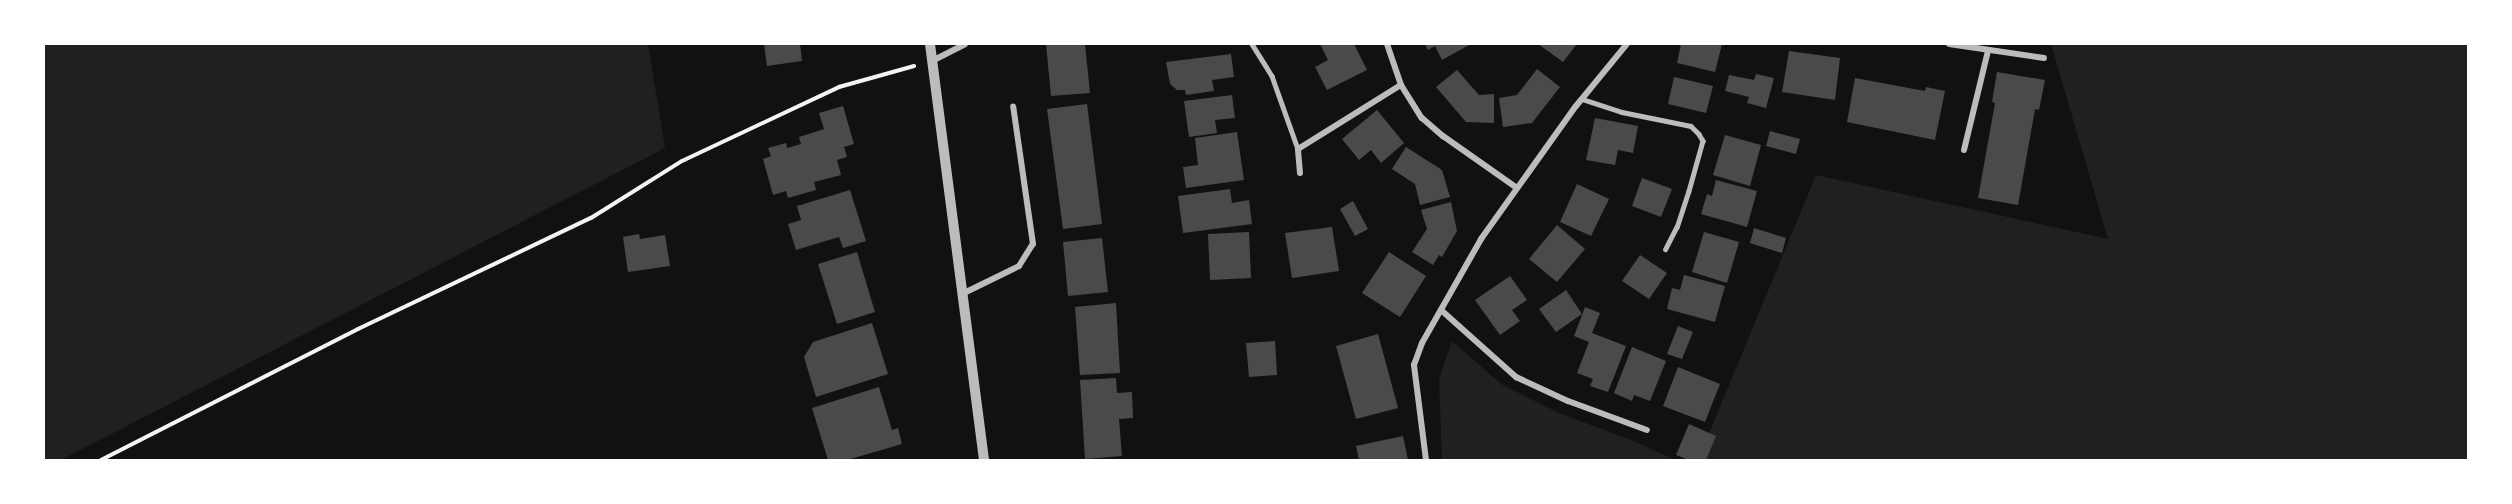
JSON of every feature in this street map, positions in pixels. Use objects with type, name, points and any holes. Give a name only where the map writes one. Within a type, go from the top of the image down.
[{"type":"street","points":[[930,44],[984,460]]},
{"type":"street","points":[[932,61],[965,44]]},
{"type":"street","points":[[1387,44],[1401,85],[1422,118],[1443,136],[1517,188]]},
{"type":"street","points":[[1426,460],[1414,365],[1422,343],[1481,239],[1582,99],[1627,44]]},
{"type":"street","points":[[1949,44],[2044,58]]},
{"type":"street","points":[[1964,150],[1988,51]]},
{"type":"street","points":[[1300,173],[1298,149],[1401,85]]},
{"type":"street","points":[[964,293],[1019,266],[1033,244],[1013,106]]},
{"type":"street","points":[[1441,310],[1516,377],[1568,401],[1647,430]]},
{"type":"lane","points":[[1252,44],[1272,76],[1298,149]]},
{"type":"lane","points":[[1582,99],[1622,112],[1691,126],[1699,134],[1702,141],[1689,190],[1677,227],[1666,249]]},
{"type":"path","points":[[101,460],[358,329],[591,218],[682,161],[839,87],[932,61]]},
{"type":"shaded area","points":[[44,44],[648,44],[665,148],[61,460],[44,460]]},
{"type":"shaded area","points":[[2051,44],[2468,44],[2468,460],[1698,460],[1816,175],[2108,239]]},
{"type":"shaded area","points":[[1452,341],[1501,384],[1559,413],[1631,440],[1675,460],[1442,460],[1439,379]]},
{"type":"building","points":[[764,44],[800,44],[802,61],[767,66]]},
{"type":"building","points":[[1046,44],[1085,44],[1090,93],[1051,96]]},
{"type":"building","points":[[1320,44],[1354,44],[1367,70],[1327,90],[1315,67],[1328,60]]},
{"type":"building","points":[[1425,44],[1471,44],[1442,60],[1435,46],[1428,50]]},
{"type":"building","points":[[1538,44],[1577,44],[1563,62]]},
{"type":"building","points":[[1681,44],[1722,44],[1715,72],[1677,63]]},
{"type":"building","points":[[1789,51],[1840,58],[1835,100],[1782,92]]},
{"type":"building","points":[[1231,54],[1234,77],[1212,80],[1214,91],[1186,95],[1185,90],[1177,90],[1170,84],[1166,62]]},
{"type":"building","points":[[1537,69],[1560,87],[1532,123],[1503,127],[1499,98],[1517,95]]},
{"type":"building","points":[[1457,70],[1479,95],[1494,94],[1494,123],[1466,122],[1436,87]]},
{"type":"building","points":[[1997,72],[2045,80],[2039,110],[2035,109],[2018,205],[1978,198],[1995,103],[1992,102]]},
{"type":"building","points":[[1756,74],[1774,78],[1766,108],[1747,103],[1749,97],[1725,91],[1729,75],[1754,80]]},
{"type":"building","points":[[1674,77],[1713,86],[1706,113],[1668,104]]},
{"type":"building","points":[[1855,78],[1925,91],[1926,87],[1945,91],[1935,140],[1847,122]]},
{"type":"building","points":[[1232,95],[1235,118],[1215,120],[1217,133],[1189,137],[1184,101]]},
{"type":"building","points":[[1087,104],[1102,224],[1063,229],[1047,109]]},
{"type":"building","points":[[843,106],[854,144],[844,147],[847,157],[837,160],[841,175],[814,182],[816,190],[788,198],[786,191],[773,195],[763,159],[771,156],[768,148],[786,143],[787,148],[801,144],[799,137],[824,129],[819,113]]},
{"type":"building","points":[[1377,110],[1404,143],[1381,163],[1371,150],[1359,160],[1342,139]]},
{"type":"building","points":[[1595,118],[1638,126],[1633,153],[1618,150],[1615,165],[1586,160]]},
{"type":"building","points":[[1770,131],[1800,139],[1796,154],[1766,146]]},
{"type":"building","points":[[1237,132],[1244,180],[1186,188],[1183,167],[1198,165],[1195,138]]},
{"type":"building","points":[[1725,135],[1761,145],[1750,186],[1713,175]]},
{"type":"building","points":[[1406,147],[1442,170],[1450,197],[1420,205],[1415,184],[1392,169]]},
{"type":"building","points":[[1642,178],[1672,189],[1661,217],[1632,206]]},
{"type":"building","points":[[1716,180],[1757,191],[1747,227],[1701,214],[1707,194],[1712,196]]},
{"type":"building","points":[[1577,184],[1609,199],[1591,236],[1560,222]]},
{"type":"building","points":[[1230,189],[1232,203],[1249,200],[1252,224],[1183,233],[1178,196]]},
{"type":"building","points":[[850,190],[866,241],[843,248],[839,237],[796,250],[788,224],[801,220],[797,206]]},
{"type":"building","points":[[1353,201],[1368,229],[1355,236],[1340,209]]},
{"type":"building","points":[[1451,202],[1457,231],[1442,257],[1439,255],[1433,265],[1412,252],[1427,229],[1421,210]]},
{"type":"building","points":[[1557,225],[1585,249],[1557,282],[1529,259]]},
{"type":"building","points":[[1332,227],[1339,271],[1292,278],[1285,233]]},
{"type":"building","points":[[1754,228],[1786,238],[1782,253],[1750,243]]},
{"type":"building","points":[[1249,232],[1251,278],[1210,280],[1208,234]]},
{"type":"building","points":[[1704,232],[1739,242],[1727,283],[1692,272]]},
{"type":"building","points":[[639,234],[640,239],[665,235],[670,266],[628,272],[623,237]]},
{"type":"building","points":[[1102,238],[1108,292],[1068,296],[1063,242]]},
{"type":"building","points":[[857,252],[875,312],[837,324],[818,264]]},
{"type":"building","points":[[1389,252],[1426,276],[1400,317],[1362,293]]},
{"type":"building","points":[[1640,255],[1667,273],[1649,299],[1622,281]]},
{"type":"building","points":[[1684,275],[1725,286],[1715,322],[1667,309],[1672,288],[1680,290]]},
{"type":"building","points":[[1510,276],[1527,300],[1512,310],[1520,321],[1500,335],[1475,300]]},
{"type":"building","points":[[1566,290],[1582,314],[1556,332],[1539,309]]},
{"type":"building","points":[[1116,303],[1120,373],[1080,375],[1075,307]]},
{"type":"building","points":[[1585,307],[1600,313],[1592,333],[1626,346],[1608,392],[1590,386],[1593,379],[1577,373],[1589,342],[1574,336]]},
{"type":"building","points":[[872,323],[888,374],[816,397],[804,357],[813,342]]},
{"type":"building","points":[[1678,326],[1693,332],[1682,359],[1667,354]]},
{"type":"building","points":[[1378,334],[1398,408],[1356,419],[1336,346]]},
{"type":"building","points":[[1275,341],[1277,375],[1249,377],[1246,343]]},
{"type":"building","points":[[1632,347],[1666,361],[1650,401],[1634,395],[1632,401],[1614,393]]},
{"type":"building","points":[[1678,367],[1720,384],[1705,422],[1663,406]]},
{"type":"building","points":[[1116,378],[1117,393],[1132,392],[1133,418],[1119,419],[1122,456],[1085,459],[1080,380]]},
{"type":"building","points":[[879,387],[892,430],[898,428],[902,444],[847,460],[828,460],[812,408]]},
{"type":"building","points":[[1689,424],[1716,436],[1706,460],[1689,460],[1676,455]]},
{"type":"building","points":[[1403,436],[1408,460],[1359,460],[1356,446]]}]
